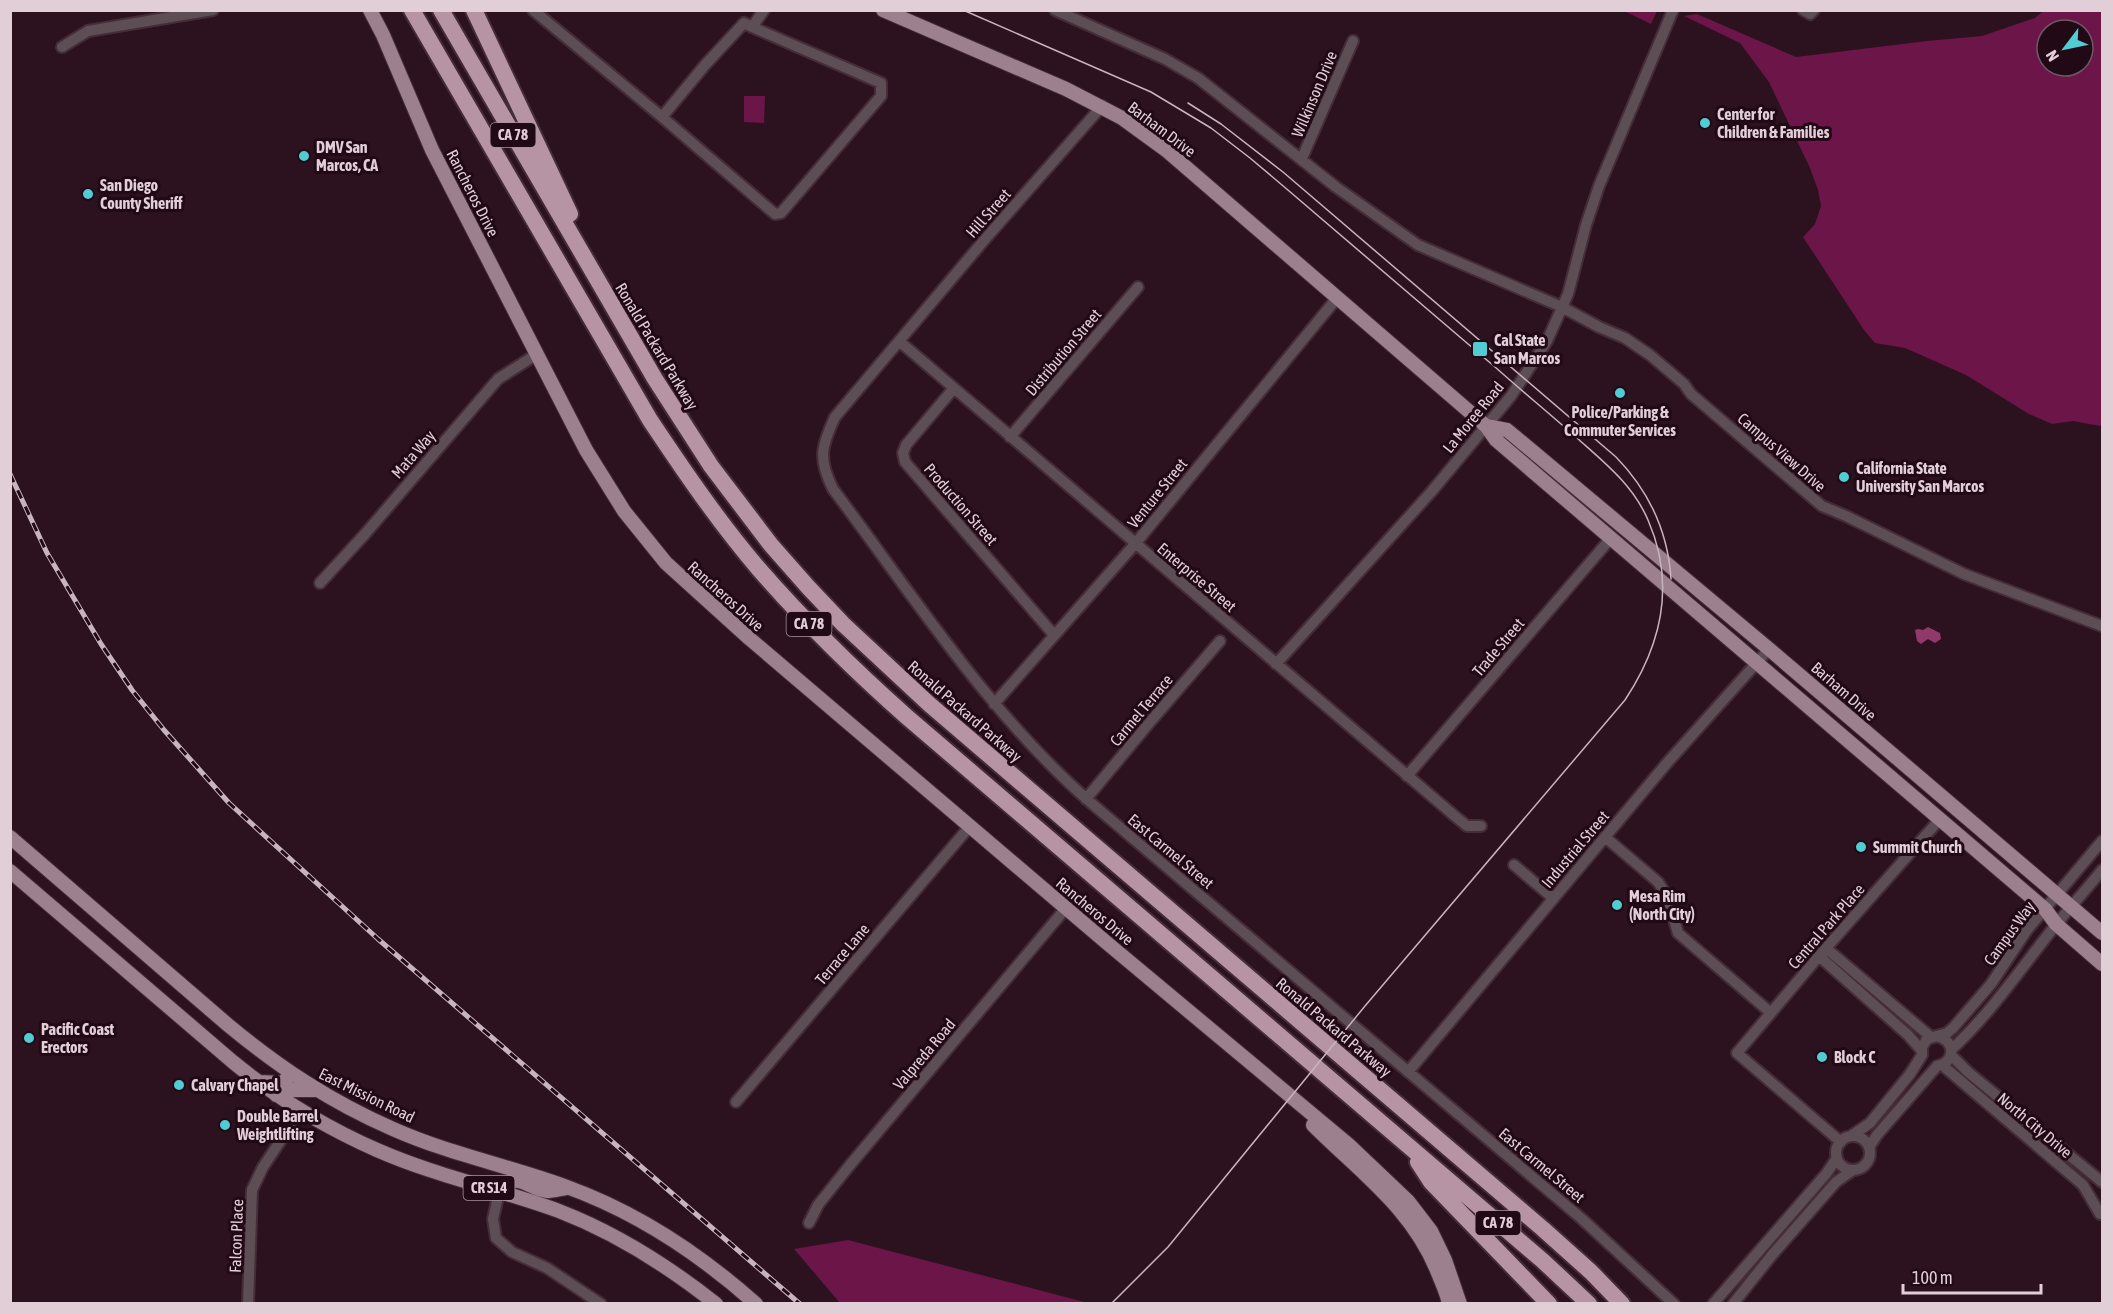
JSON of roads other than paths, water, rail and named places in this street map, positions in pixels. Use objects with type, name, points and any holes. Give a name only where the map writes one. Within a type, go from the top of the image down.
[{"type":"highway","name":"CA 78","points":[[412,10],[650,420],[719,519],[758,567],[814,629],[906,717],[1543,1261],[1588,1304]]},
{"type":"highway","name":"Ronald Packard Parkway","points":[[441,10],[655,379],[711,466],[771,545],[843,624],[928,704],[1591,1272],[1622,1304]]},
{"type":"highway","points":[[474,10],[568,208],[586,260]]},
{"type":"highway","points":[[1405,1144],[1431,1182],[1549,1304]]},
{"type":"highway","points":[[1591,1272],[1632,1304]]},
{"type":"main road","name":"Rancheros Drive","points":[[370,10],[432,150],[586,450],[624,511],[666,563],[750,639],[1349,1145],[1408,1202],[1431,1231],[1445,1260],[1460,1304]]},
{"type":"main road","name":"Barham Drive","points":[[883,10],[1102,106],[1166,150],[1486,426],[1508,430],[2071,907]]},
{"type":"main road","points":[[1486,426],[1496,440],[2045,909],[2056,924],[2103,964]]},
{"type":"main road","name":"East Mission Road","points":[[10,837],[228,1025],[315,1090],[361,1115],[396,1130],[568,1187],[625,1213],[671,1239],[705,1262],[756,1304]]},
{"type":"main road","name":"CR S14","points":[[10,871],[276,1095],[346,1136],[386,1154],[560,1212],[606,1232],[671,1270],[716,1304]]},
{"type":"main road","points":[[2071,907],[2103,933]]},
{"type":"main road","name":"Rancheros Drive","points":[[1245,1059],[1403,1212],[1429,1250],[1449,1304]]},
{"type":"main road","points":[[258,1082],[283,1083],[291,1074]]},
{"type":"main road","points":[[276,1095],[292,1090],[315,1090]]},
{"type":"main road","points":[[499,1192],[508,1182],[514,1180],[547,1191],[568,1187]]},
{"type":"street","points":[[62,47],[88,31],[213,10]]},
{"type":"street","points":[[533,10],[775,214],[781,213],[881,96],[881,83],[744,23],[662,117]]},
{"type":"street","points":[[752,27],[764,10]]},
{"type":"street","points":[[1054,10],[1165,59],[1198,78],[1336,187],[1418,245],[1563,308]]},
{"type":"street","name":"La Moree Road","points":[[1276,664],[1432,491],[1511,396],[1547,341],[1563,308],[1599,186],[1673,10]]},
{"type":"street","points":[[1803,10],[1810,14],[1814,10]]},
{"type":"street","name":"Wilkinson Drive","points":[[1302,158],[1353,41]]},
{"type":"street","name":"Hill Street","points":[[899,341],[1102,106]]},
{"type":"street","name":"Distribution Street","points":[[1010,437],[1138,287]]},
{"type":"street","name":"Venture Street","points":[[994,704],[1135,544],[1337,298]]},
{"type":"street","name":"Campus View Drive","points":[[1563,308],[1625,338],[1650,355],[1684,384],[1691,394],[1822,506],[1964,574],[2103,626]]},
{"type":"street","name":"Enterprise Street","points":[[899,341],[1407,776],[1467,826],[1481,826]]},
{"type":"street","name":"East Carmel Street","points":[[899,341],[835,417],[824,442],[822,458],[825,473],[833,489],[994,704],[1086,799],[1582,1219],[1674,1304]]},
{"type":"street","name":"Mata Way","points":[[320,583],[498,379],[537,354]]},
{"type":"street","name":"Production Street","points":[[954,388],[906,445],[903,453],[905,462],[1053,635]]},
{"type":"street","name":"Trade Street","points":[[1407,776],[1611,538]]},
{"type":"street","name":"Carmel Terrace","points":[[1086,799],[1220,641]]},
{"type":"street","name":"Industrial Street","points":[[1408,1072],[1667,763],[1769,649]]},
{"type":"street","name":"Central Park Place","points":[[1846,1139],[1737,1053],[1823,952],[1944,822]]},
{"type":"street","name":"Terrace Lane","points":[[736,1102],[970,826]]},
{"type":"street","points":[[1605,837],[1658,882],[1668,896],[1678,933],[1771,1013]]},
{"type":"street","name":"Campus Way","points":[[1846,1139],[1870,1123],[1910,1074],[1922,1053],[1924,1042],[1933,1036],[1947,1033],[1955,1026],[1991,984],[2015,945],[2103,841]]},
{"type":"street","points":[[1514,865],[1553,898]]},
{"type":"street","name":"Campus Way","points":[[1733,1304],[1836,1182],[1867,1163],[1869,1147],[1877,1135],[1940,1066],[1946,1063],[1951,1052],[2007,988],[2056,924],[2103,870]]},
{"type":"street","name":"Valpreda Road","points":[[809,1223],[818,1205],[1066,908]]},
{"type":"street","points":[[1823,952],[1933,1036],[1945,1038],[1951,1052]]},
{"type":"street","points":[[1823,952],[1908,1035],[1928,1063],[1940,1066]]},
{"type":"street","name":"North City Drive","points":[[1951,1052],[1968,1072],[2103,1182]]},
{"type":"street","name":"North City Drive","points":[[1940,1066],[2083,1185],[2102,1214]]},
{"type":"street","name":"Falcon Place","points":[[248,1304],[252,1190],[263,1167],[301,1110]]},
{"type":"street","points":[[1853,1170],[1843,1167],[1836,1153],[1846,1139],[1862,1138],[1869,1147]]},
{"type":"street","points":[[1713,1304],[1793,1204],[1827,1174],[1837,1158]]},
{"type":"street","points":[[499,1192],[493,1219],[496,1238],[512,1252],[547,1268],[601,1304]]},
{"type":"street","points":[[1793,1204],[1803,1210],[1812,1209]]},
{"type":"tram line","points":[[963,10],[1151,92],[1211,128],[1250,158],[1608,466],[1642,507],[1657,544],[1661,567],[1663,590],[1656,635],[1638,679],[1625,700],[1365,1006],[1168,1247],[1111,1304]]},
{"type":"tram line","points":[[1188,103],[1221,124],[1283,172],[1616,457],[1638,484],[1655,513],[1666,545],[1671,579]]},
{"type":"railway","points":[[10,474],[47,553],[101,644],[132,690],[164,730],[229,803],[378,939],[800,1304]]},
{"type":"place","name":"Center for Children & Families","points":[[1705,123]]},
{"type":"place","name":"DMV San Marcos, CA","points":[[304,156]]},
{"type":"place","name":"San Diego County Sheriff","points":[[88,194]]},
{"type":"place","name":"Cal State San Marcos","points":[[1480,349]]},
{"type":"place","name":"Police/Parking & Commuter Services","points":[[1620,393]]},
{"type":"place","name":"California State University San Marcos","points":[[1844,477]]},
{"type":"place","name":"Summit Church","points":[[1861,847]]},
{"type":"place","name":"Mesa Rim (North City)","points":[[1617,905]]},
{"type":"place","name":"Pacific Coast Erectors","points":[[29,1038]]},
{"type":"place","name":"Block C","points":[[1822,1057]]},
{"type":"place","name":"Calvary Chapel","points":[[179,1085]]},
{"type":"place","name":"Double Barrel Weightlifting","points":[[225,1125]]}]
